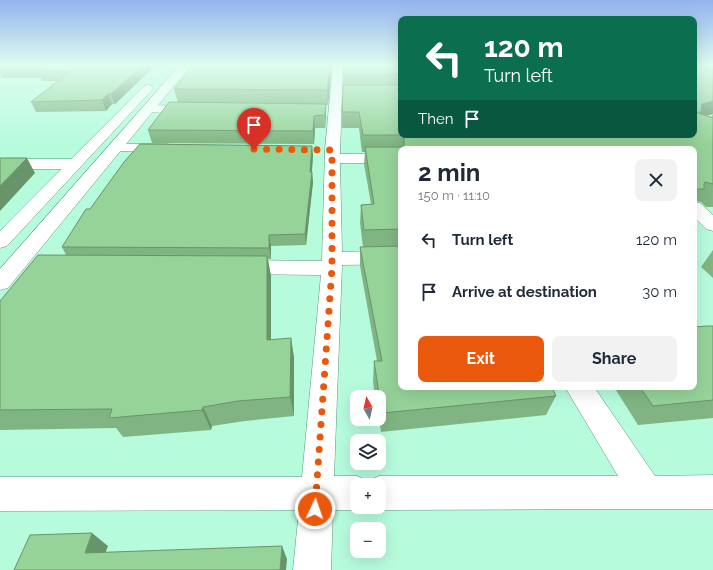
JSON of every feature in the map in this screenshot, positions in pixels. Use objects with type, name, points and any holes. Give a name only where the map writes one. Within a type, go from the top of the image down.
[{"type":"street","points":[[0,242],[144,92]]},
{"type":"street","points":[[0,283],[163,92]]},
{"type":"street","points":[[312,570],[332,263],[327,153],[337,92]]},
{"type":"street","points":[[148,109],[202,110]]},
{"type":"street","points":[[114,148],[184,148]]},
{"type":"street","points":[[327,153],[398,158]]},
{"type":"street","points":[[0,164],[75,164]]},
{"type":"street","points":[[697,210],[713,225]]},
{"type":"street","points":[[221,267],[332,263],[398,257]]},
{"type":"street","points":[[14,266],[38,266]]},
{"type":"street","points":[[581,390],[646,492]]},
{"type":"street","points":[[386,493],[713,492]]},
{"type":"street","points":[[0,494],[350,493]]},
{"type":"building","points":[[44,92],[114,92],[108,94],[102,100],[31,102]]},
{"type":"building","points":[[343,92],[398,92],[398,135],[363,135],[359,112],[342,112]]},
{"type":"building","points":[[697,92],[713,92],[713,101],[702,104],[701,112],[697,112]]},
{"type":"building","points":[[169,102],[326,104],[325,115],[314,116],[313,131],[148,130]]},
{"type":"building","points":[[697,113],[713,118],[713,184],[705,182],[704,189],[697,189],[697,146],[404,146],[404,138],[697,138]]},
{"type":"building","points":[[140,144],[312,146],[310,172],[312,172],[305,234],[269,235],[269,248],[62,247],[86,209],[90,209],[124,162]]},
{"type":"building","points":[[365,147],[398,147],[398,229],[364,230],[361,205],[374,204]]},
{"type":"building","points":[[0,158],[27,158],[0,186]]},
{"type":"building","points":[[398,246],[398,390],[553,390],[556,396],[386,413],[386,390],[378,390],[374,361],[382,361],[360,247]]},
{"type":"building","points":[[38,255],[267,256],[267,340],[291,338],[290,397],[238,401],[203,407],[202,410],[109,418],[112,409],[0,410],[0,301]]},
{"type":"building","points":[[713,326],[713,400],[653,406],[642,390],[697,390],[697,327]]},
{"type":"building","points":[[92,533],[85,553],[282,546],[280,570],[14,570],[30,535]]},
{"type":"route","points":[[254,149],[332,150],[332,268],[315,509]]}]
